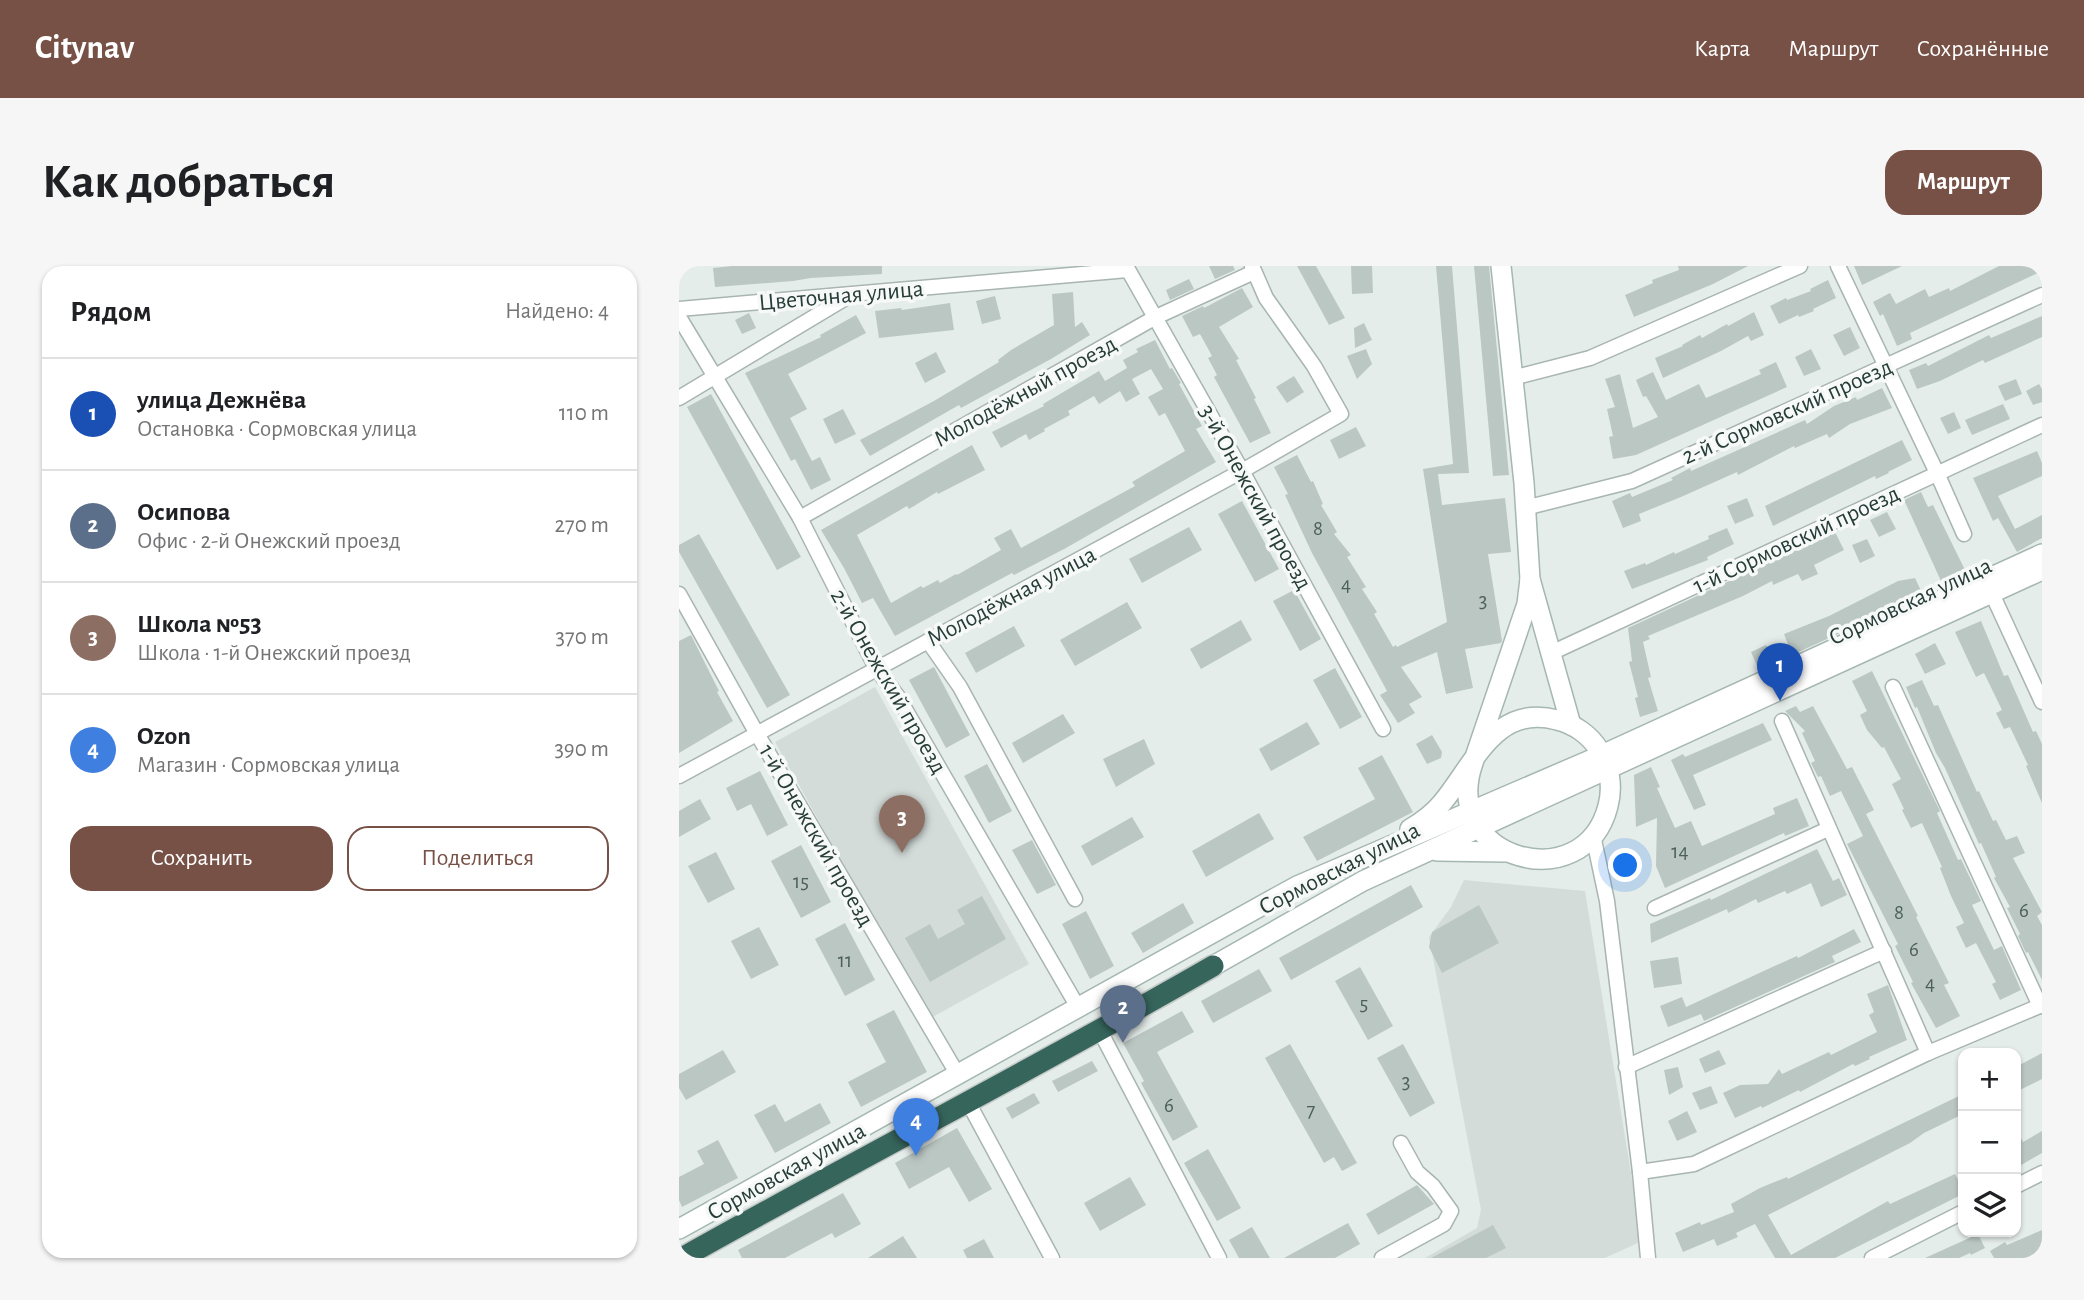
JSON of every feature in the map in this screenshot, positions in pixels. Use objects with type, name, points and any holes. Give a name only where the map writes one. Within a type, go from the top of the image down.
[{"type":"highway","name":"Сормовская улица","points":[[682,1258],[1100,1031],[1213,966]]},
{"type":"main road","points":[[1357,861],[1425,820],[1441,805],[1473,762],[1488,739],[1517,721],[1544,718],[1571,725],[1587,736],[1605,762],[1611,785],[1608,808],[1593,835],[1570,853],[1549,859],[1527,859],[1493,844],[1475,820],[1468,788],[1473,762],[1527,604],[1530,579],[1500,266]]},
{"type":"main road","name":"Сормовская улица","points":[[679,1229],[1297,886],[1357,861],[1475,820],[1989,586],[2042,554]]},
{"type":"main road","name":"Сормовская улица","points":[[1989,586],[2042,569]]},
{"type":"main road","points":[[1530,579],[1571,725]]},
{"type":"main road","name":"Сормовская улица","points":[[1213,966],[1326,900],[1423,853],[1475,820]]},
{"type":"main road","points":[[1423,853],[1461,850],[1506,852]]},
{"type":"street","points":[[1511,378],[1590,358],[1800,266]]},
{"type":"street","points":[[1838,266],[1964,534]]},
{"type":"street","name":"Цветочная улица","points":[[679,309],[1127,268]]},
{"type":"street","name":"3-й Онежский проезд","points":[[1127,268],[1383,729]]},
{"type":"street","name":"Молодёжный проезд","points":[[800,518],[1156,317],[1253,269]]},
{"type":"street","name":"Молодёжная улица","points":[[679,776],[1242,471],[1341,414],[1314,366],[1266,298],[1253,269]]},
{"type":"street","points":[[679,397],[853,293]]},
{"type":"street","name":"2-й Сормовский проезд","points":[[1525,508],[1632,481],[2042,295]]},
{"type":"street","name":"2-й Онежский проезд","points":[[679,317],[800,518],[876,668],[898,697],[1079,1009]]},
{"type":"street","name":"1-й Сормовский проезд","points":[[1551,653],[2042,425]]},
{"type":"street","points":[[1989,586],[2042,702]]},
{"type":"street","name":"1-й Онежский проезд","points":[[679,594],[958,1075]]},
{"type":"street","points":[[928,641],[960,687],[1075,899]]},
{"type":"street","points":[[1640,1172],[1694,1164],[1928,1053],[2041,1005],[1893,687]]},
{"type":"street","points":[[1782,721],[1928,1053]]},
{"type":"street","points":[[1655,908],[1828,829]]},
{"type":"street","points":[[1593,835],[1607,901],[1648,1258]]},
{"type":"street","points":[[1315,879],[1326,900]]},
{"type":"street","points":[[1626,1067],[1884,951]]},
{"type":"street","points":[[1100,1031],[1219,1258]]},
{"type":"street","points":[[968,1102],[1052,1258]]},
{"type":"street","points":[[1382,1258],[1444,1224],[1451,1211],[1433,1186],[1417,1172],[1401,1143]]},
{"type":"street","points":[[2021,1184],[2042,1173]]},
{"type":"street","points":[[1872,1258],[1958,1215]]},
{"type":"shaded area","points":[[875,687],[1029,964],[929,1019],[775,742]]},
{"type":"shaded area","points":[[1464,880],[1585,891],[1642,1241],[1605,1258],[1425,1258],[1477,1228],[1481,1210],[1429,937],[1451,907]]},
{"type":"building","points":[[882,266],[882,274],[715,287],[713,268]]},
{"type":"building","points":[[1209,266],[1233,266],[1235,270],[1215,279]]},
{"type":"building","points":[[1297,266],[1316,266],[1345,318],[1329,325]]},
{"type":"building","points":[[1351,266],[1372,266],[1373,293],[1352,294]]},
{"type":"building","points":[[1436,266],[1452,266],[1469,473],[1438,474],[1442,505],[1505,498],[1511,552],[1488,554],[1502,641],[1465,649],[1473,688],[1446,694],[1437,652],[1401,667],[1422,697],[1409,704],[1415,713],[1398,723],[1380,695],[1387,691],[1312,553],[1274,467],[1297,455],[1311,482],[1313,481],[1323,504],[1321,505],[1337,532],[1334,534],[1351,555],[1347,557],[1366,587],[1362,589],[1377,612],[1374,614],[1393,647],[1447,622],[1423,469],[1453,464]]},
{"type":"building","points":[[1474,266],[1489,266],[1509,475],[1493,476]]},
{"type":"building","points":[[1678,266],[1748,266],[1713,284],[1634,317],[1625,295],[1653,283],[1652,280],[1679,270]]},
{"type":"building","points":[[1854,266],[1902,266],[1862,285]]},
{"type":"building","points":[[1999,266],[2042,266],[2042,271],[1910,333],[1912,339],[1897,346],[1883,314],[1880,316],[1873,302],[1890,293],[1896,304],[1925,289],[1929,297],[1949,288],[1950,291]]},
{"type":"building","points":[[1189,279],[1194,289],[1170,300],[1166,290]]},
{"type":"building","points":[[1828,280],[1836,298],[1813,309],[1814,311],[1779,324],[1770,306],[1811,291],[1810,289]]},
{"type":"building","points":[[1242,288],[1253,307],[1219,327],[1239,359],[1236,360],[1271,433],[1250,443],[1214,377],[1217,375],[1208,358],[1212,356],[1200,334],[1193,337],[1182,316]]},
{"type":"building","points":[[1073,292],[1075,327],[1082,322],[1090,335],[1051,359],[961,408],[959,405],[870,456],[860,440],[934,401],[1054,325],[1052,294]]},
{"type":"building","points":[[995,296],[1001,319],[982,324],[976,301]]},
{"type":"building","points":[[950,303],[954,330],[879,338],[875,311]]},
{"type":"building","points":[[1754,312],[1764,335],[1751,341],[1748,336],[1663,378],[1655,358]]},
{"type":"building","points":[[749,313],[756,328],[742,334],[735,320]]},
{"type":"building","points":[[856,315],[866,333],[788,374],[807,409],[790,418],[812,461],[820,457],[831,480],[811,490],[795,459],[791,461],[745,373],[821,337],[820,335]]},
{"type":"building","points":[[2042,316],[2042,337],[1985,363],[1983,360],[1917,389],[1909,370],[1926,363],[1928,366],[1989,335],[1991,338]]},
{"type":"building","points":[[1364,323],[1372,340],[1355,348],[1354,328]]},
{"type":"building","points":[[1850,327],[1860,348],[1844,356],[1833,335]]},
{"type":"building","points":[[1155,340],[1170,369],[1172,368],[1181,383],[1179,384],[1202,426],[1196,429],[1216,462],[1066,548],[1014,575],[1012,573],[895,636],[873,598],[862,603],[821,530],[972,445],[985,470],[938,494],[937,492],[909,509],[907,506],[857,535],[891,603],[921,586],[923,588],[938,580],[940,583],[957,575],[1001,550],[994,538],[1011,529],[1021,548],[1135,486],[1132,482],[1185,451],[1165,413],[1159,416],[1148,397],[1163,389],[1151,369],[1132,379],[1140,394],[1126,402],[1120,391],[1099,404],[1094,396],[1068,411],[1070,415],[1029,440],[1026,434],[1001,448],[992,432],[1044,406],[1043,404],[1099,371],[1105,381],[1127,368],[1123,360],[1138,352],[1136,349]]},
{"type":"building","points":[[1366,349],[1372,364],[1357,379],[1347,356]]},
{"type":"building","points":[[1811,349],[1821,369],[1804,376],[1795,357]]},
{"type":"building","points":[[936,352],[946,372],[925,383],[915,363]]},
{"type":"building","points":[[1776,362],[1787,387],[1636,455],[1613,459],[1609,437],[1613,436],[1607,409],[1615,407],[1605,379],[1620,374],[1633,428],[1658,417],[1646,396],[1643,397],[1636,380],[1653,372],[1666,400],[1699,384],[1706,398],[1761,374],[1759,370]]},
{"type":"building","points":[[1294,376],[1304,392],[1287,403],[1276,387]]},
{"type":"building","points":[[2016,379],[2022,394],[2005,401],[1998,386]]},
{"type":"building","points":[[2039,384],[2042,389],[2042,402],[2033,405],[2026,391]]},
{"type":"building","points":[[1882,388],[1892,408],[1850,424],[1829,438],[1827,434],[1795,448],[1794,446],[1738,475],[1737,472],[1639,514],[1641,521],[1623,528],[1612,501],[1630,493],[1632,497],[1673,480],[1671,478],[1690,468],[1691,471],[1805,420],[1807,424],[1834,406],[1856,397],[1857,400]]},
{"type":"building","points":[[711,394],[801,557],[777,570],[687,407]]},
{"type":"building","points":[[2003,404],[2010,419],[1972,435],[1965,420]]},
{"type":"building","points":[[843,409],[856,434],[835,444],[823,419]]},
{"type":"building","points":[[1954,412],[1961,428],[1948,434],[1940,418]]},
{"type":"building","points":[[1356,427],[1366,446],[1339,459],[1330,440]]},
{"type":"building","points":[[1902,440],[1912,460],[1773,526],[1765,506]]},
{"type":"building","points":[[2037,451],[2042,463],[2042,476],[1998,496],[2015,529],[2042,515],[2042,538],[2017,552],[1998,518],[1993,521],[1973,478]]},
{"type":"building","points":[[1921,492],[1928,507],[1933,505],[1965,570],[1941,581],[1904,500]]},
{"type":"building","points":[[1747,498],[1754,516],[1735,524],[1727,506]]},
{"type":"building","points":[[1242,501],[1279,569],[1255,582],[1218,514]]},
{"type":"building","points":[[1887,512],[1896,529],[1879,537],[1870,520]]},
{"type":"building","points":[[1189,527],[1202,550],[1142,583],[1129,559]]},
{"type":"building","points":[[1727,528],[1734,544],[1707,557],[1708,560],[1632,589],[1624,571],[1645,563],[1646,565],[1674,552],[1675,554]]},
{"type":"building","points":[[1835,532],[1844,550],[1814,565],[1818,574],[1802,581],[1798,574],[1773,585],[1772,581],[1648,636],[1650,639],[1643,642],[1651,677],[1648,678],[1658,711],[1640,717],[1629,662],[1632,661],[1628,628]]},
{"type":"building","points":[[699,534],[790,695],[767,708],[679,552],[679,545]]},
{"type":"building","points":[[1867,539],[1875,556],[1860,563],[1852,545]]},
{"type":"building","points":[[1915,578],[1923,595],[1792,655],[1784,634],[1829,616],[1898,581]]},
{"type":"building","points":[[1294,590],[1321,639],[1300,651],[1273,601]]},
{"type":"building","points":[[1127,602],[1142,628],[1075,666],[1060,640]]},
{"type":"building","points":[[1241,620],[1252,640],[1201,669],[1190,649]]},
{"type":"building","points":[[1981,621],[2004,676],[2008,675],[2033,732],[2036,731],[2042,744],[2042,803],[2010,727],[2004,729],[1996,713],[2002,710],[1984,673],[1976,677],[1955,632]]},
{"type":"building","points":[[1014,626],[1025,646],[976,673],[965,653]]},
{"type":"building","points":[[691,635],[733,721],[679,753],[679,641]]},
{"type":"building","points":[[1935,643],[1946,664],[1925,674],[1915,654]]},
{"type":"building","points":[[1766,645],[1775,663],[1759,670],[1751,652]]},
{"type":"building","points":[[934,667],[970,735],[946,748],[909,680]]},
{"type":"building","points":[[1335,668],[1362,717],[1340,729],[1313,680]]},
{"type":"building","points":[[1872,671],[1940,811],[1937,813],[1958,860],[1961,859],[1981,901],[1972,905],[1994,950],[2002,946],[2021,990],[2000,1000],[1992,984],[1996,982],[1976,943],[1966,948],[1956,927],[1964,923],[1922,823],[1911,828],[1902,810],[1904,809],[1892,784],[1901,779],[1884,747],[1882,748],[1867,730],[1860,715],[1867,711],[1852,681]]},
{"type":"building","points":[[1922,680],[1934,706],[1938,705],[1993,821],[1996,820],[2006,840],[2017,836],[2025,853],[2013,858],[2042,912],[2037,916],[2042,925],[2042,980],[2018,936],[2020,934],[2007,908],[2010,907],[1906,687]]},
{"type":"building","points":[[1796,706],[1800,712],[1813,706],[1847,769],[1852,767],[1874,810],[1866,814],[1918,916],[1916,917],[1949,983],[1944,985],[1960,1016],[1936,1028],[1911,983],[1913,982],[1895,946],[1898,944],[1847,844],[1863,836],[1841,791],[1830,796],[1821,776],[1818,777],[1811,763],[1815,761],[1802,733],[1805,731],[1785,711]]},
{"type":"building","points":[[1063,714],[1075,733],[1023,763],[1012,743]]},
{"type":"building","points":[[1307,722],[1320,744],[1271,771],[1259,749]]},
{"type":"building","points":[[1763,723],[1772,740],[1693,775],[1706,805],[1694,810],[1671,760],[1683,754],[1685,757]]},
{"type":"building","points":[[1432,735],[1442,752],[1441,758],[1427,764],[1416,744]]},
{"type":"building","points":[[1144,739],[1155,764],[1116,787],[1103,759]]},
{"type":"building","points":[[1382,755],[1413,812],[1317,861],[1303,837],[1375,799],[1358,768]]},
{"type":"building","points":[[987,764],[1012,811],[989,823],[964,776]]},
{"type":"building","points":[[1651,767],[1660,787],[1657,788],[1675,828],[1691,821],[1702,846],[1775,814],[1773,808],[1797,798],[1809,826],[1785,836],[1784,833],[1665,888],[1656,866],[1657,818],[1636,827],[1634,775]]},
{"type":"building","points":[[760,771],[788,825],[767,836],[751,804],[737,811],[726,788]]},
{"type":"building","points":[[700,799],[711,819],[679,837],[679,811]]},
{"type":"building","points":[[1259,813],[1274,839],[1206,877],[1192,851]]},
{"type":"building","points":[[1132,817],[1144,837],[1092,866],[1081,846]]},
{"type":"building","points":[[1032,840],[1056,885],[1037,894],[1012,850]]},
{"type":"building","points":[[801,845],[831,902],[801,918],[771,861]]},
{"type":"building","points":[[1817,849],[1833,881],[1839,878],[1847,895],[1821,907],[1811,883],[1758,903],[1756,899],[1728,913],[1727,909],[1651,943],[1650,924],[1710,898],[1711,900]]},
{"type":"building","points":[[716,852],[735,889],[708,903],[688,866]]},
{"type":"building","points":[[1411,885],[1423,907],[1291,980],[1279,958]]},
{"type":"building","points":[[982,896],[1006,939],[930,982],[905,938],[930,924],[938,939],[965,924],[957,910]]},
{"type":"building","points":[[1183,903],[1194,923],[1143,953],[1131,933]]},
{"type":"building","points":[[1479,905],[1499,943],[1442,973],[1429,947],[1432,932]]},
{"type":"building","points":[[1086,911],[1114,966],[1090,979],[1062,924]]},
{"type":"building","points":[[845,923],[875,980],[845,996],[815,939]]},
{"type":"building","points":[[759,927],[779,965],[751,979],[731,941]]},
{"type":"building","points":[[1854,929],[1861,942],[1832,956],[1835,962],[1704,1021],[1701,1014],[1668,1027],[1660,1006],[1682,997],[1686,1007],[1797,956],[1798,958]]},
{"type":"building","points":[[1678,957],[1682,984],[1654,988],[1650,961]]},
{"type":"building","points":[[1360,967],[1393,1026],[1368,1040],[1335,981]]},
{"type":"building","points":[[1259,969],[1272,991],[1213,1023],[1201,1001]]},
{"type":"building","points":[[1888,985],[1907,1040],[1800,1092],[1799,1090],[1735,1118],[1723,1093],[1740,1085],[1768,1084],[1779,1069],[1782,1074],[1829,1052],[1831,1055],[1877,1032],[1869,1015],[1874,1012],[1867,994]]},
{"type":"building","points":[[894,1010],[927,1072],[861,1107],[848,1082],[886,1062],[866,1024]]},
{"type":"building","points":[[1182,1011],[1194,1032],[1157,1052],[1198,1127],[1173,1141],[1141,1083],[1144,1081],[1123,1043]]},
{"type":"building","points":[[1290,1044],[1357,1163],[1342,1171],[1334,1157],[1324,1163],[1265,1058]]},
{"type":"building","points":[[1403,1044],[1435,1103],[1410,1117],[1377,1058]]},
{"type":"building","points":[[723,1050],[736,1072],[686,1100],[679,1088],[679,1074]]},
{"type":"building","points":[[1719,1050],[1726,1064],[1705,1073],[1699,1059]]},
{"type":"building","points":[[2042,1053],[2042,1079],[2021,1090],[2021,1064]]},
{"type":"building","points":[[1092,1061],[1098,1071],[1058,1092],[1052,1081]]},
{"type":"building","points":[[1678,1067],[1683,1087],[1669,1095],[1664,1070]]},
{"type":"building","points":[[1711,1086],[1718,1103],[1700,1110],[1692,1093]]},
{"type":"building","points":[[1034,1093],[1040,1103],[1012,1119],[1006,1108]]},
{"type":"building","points":[[1958,1096],[1958,1116],[1768,1215],[1791,1255],[1888,1201],[1890,1204],[1955,1174],[1958,1180],[1958,1196],[1835,1258],[1775,1258],[1755,1224],[1736,1233],[1738,1237],[1717,1246],[1714,1239],[1683,1252],[1675,1233],[1734,1212],[1731,1204],[1760,1188],[1787,1177],[1788,1179]]},
{"type":"building","points":[[820,1103],[831,1123],[775,1153],[754,1115],[775,1104],[785,1122]]},
{"type":"building","points":[[1687,1111],[1697,1132],[1677,1141],[1668,1121]]},
{"type":"building","points":[[957,1128],[992,1189],[969,1202],[949,1167],[909,1189],[895,1163]]},
{"type":"building","points":[[2042,1131],[2042,1153],[2021,1165],[2021,1138],[2023,1142]]},
{"type":"building","points":[[718,1140],[738,1178],[682,1207],[679,1200],[679,1177],[704,1164],[697,1151]]},
{"type":"building","points":[[1208,1149],[1241,1208],[1217,1221],[1184,1163]]},
{"type":"building","points":[[1130,1177],[1146,1205],[1100,1231],[1084,1203]]},
{"type":"building","points":[[1417,1185],[1434,1204],[1378,1235],[1366,1214]]},
{"type":"building","points":[[843,1193],[861,1224],[835,1238],[832,1233],[785,1258],[742,1258],[738,1250]]},
{"type":"building","points":[[1348,1223],[1360,1244],[1335,1258],[1284,1258]]},
{"type":"building","points":[[1493,1225],[1506,1248],[1486,1258],[1431,1258]]},
{"type":"building","points":[[1252,1227],[1270,1258],[1239,1258],[1229,1240]]},
{"type":"building","points":[[2042,1230],[2042,1256],[1994,1258],[1990,1251],[2005,1242],[2007,1245]]},
{"type":"building","points":[[903,1236],[917,1258],[868,1258]]},
{"type":"building","points":[[1971,1237],[1980,1237],[1985,1248],[1959,1258],[1925,1258]]},
{"type":"building","points":[[984,1239],[994,1258],[967,1258],[963,1250]]},
{"type":"place","name":"улица Дежнёва","points":[[1780,701]]},
{"type":"place","name":"Школа №53","points":[[902,853]]},
{"type":"place","name":"Осипова","points":[[1123,1043]]},
{"type":"place","name":"Ozon","points":[[916,1156]]}]
